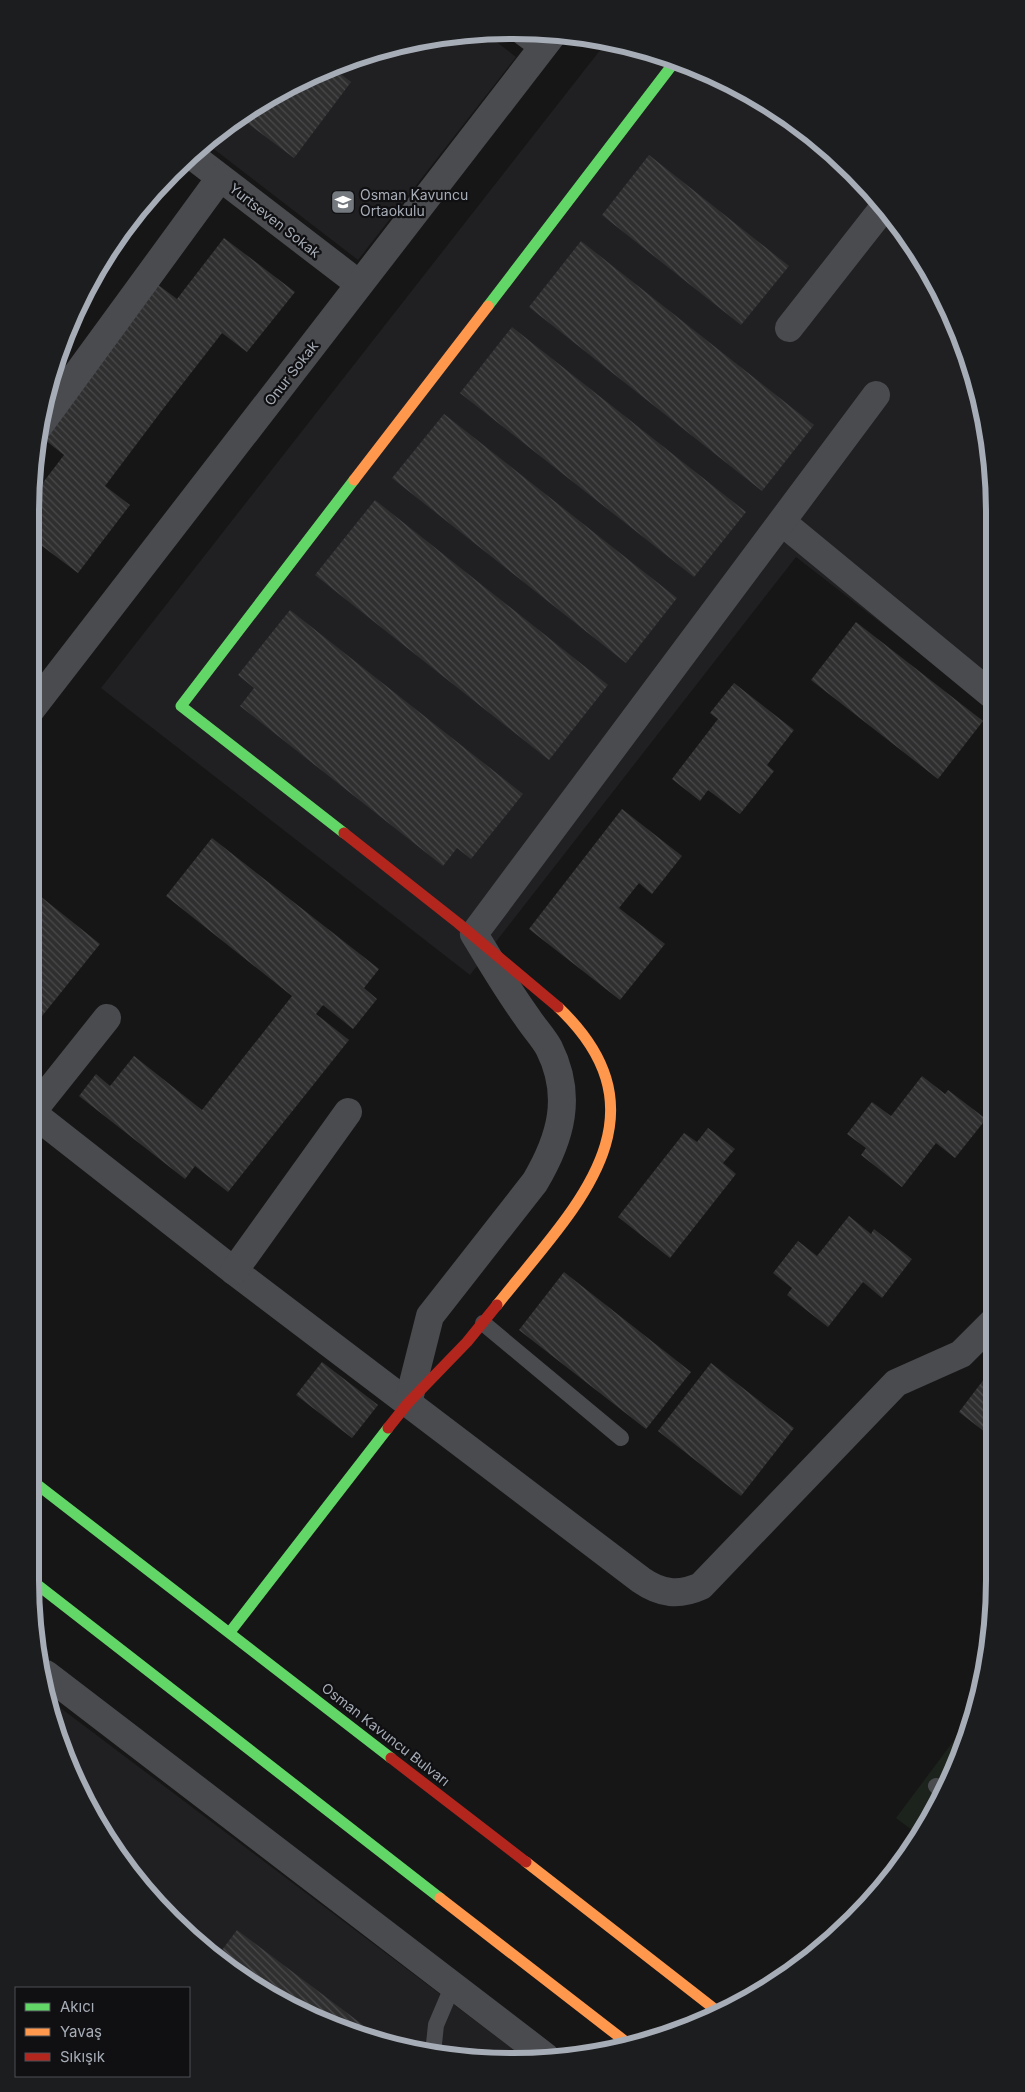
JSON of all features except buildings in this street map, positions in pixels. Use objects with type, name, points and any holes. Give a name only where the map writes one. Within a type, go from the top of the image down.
[{"type":"main road","points":[[230,1632],[408,1402],[467,1342],[584,1194],[604,1152],[613,1107],[611,1088],[605,1071],[597,1054],[575,1022],[474,934],[182,706],[671,66]]},
{"type":"main road","name":"Osman Kavuncu Bulvarı","points":[[39,1486],[713,2008]]},
{"type":"main road","points":[[39,1586],[623,2040]]},
{"type":"street","name":"Onur Sokak","points":[[39,699],[359,284],[538,40]]},
{"type":"street","name":"Yurtseven Sokak","points":[[197,159],[359,284]]},
{"type":"street","points":[[51,409],[220,178]]},
{"type":"street","points":[[789,328],[879,213]]},
{"type":"street","points":[[408,1402],[430,1316],[535,1182],[547,1162],[555,1142],[562,1109],[561,1081],[548,1047],[527,1018],[474,934],[876,395]]},
{"type":"street","points":[[782,522],[986,690]]},
{"type":"street","points":[[39,1101],[107,1018]]},
{"type":"street","points":[[234,1271],[348,1112]]},
{"type":"street","points":[[39,1117],[234,1271],[641,1580],[659,1591],[681,1593],[701,1586],[896,1382],[961,1354],[986,1329]]},
{"type":"street","points":[[49,1678],[540,2052]]},
{"type":"lane","points":[[483,1323],[621,1438]]},
{"type":"lane","points":[[434,2046],[436,2025],[453,1985]]},
{"type":"shaded area","name":"Osman Kavuncu Ortaokulu","points":[[494,40],[516,57],[358,260],[211,147],[276,102],[331,75],[360,64],[420,48]]},
{"type":"shaded area","points":[[602,48],[665,64],[722,88],[776,119],[825,156],[869,200],[906,249],[923,276],[950,331],[961,360],[977,420],[985,482],[986,704],[796,557],[470,975],[101,688]]},
{"type":"shaded area","points":[[56,1704],[518,2053],[451,2049],[420,2044],[360,2028],[331,2017],[276,1990],[224,1955],[200,1936],[156,1892],[119,1843],[102,1816],[75,1761]]},
{"type":"shaded area","points":[[961,1730],[937,1789],[913,1831],[896,1818]]},
{"type":"traffic: fast","points":[[488,306],[671,66]]},
{"type":"traffic: fast","points":[[344,833],[181,706],[354,480]]},
{"type":"traffic: fast","points":[[230,1632],[388,1428]]},
{"type":"traffic: fast","points":[[39,1486],[391,1758]]},
{"type":"traffic: fast","points":[[39,1586],[440,1898]]},
{"type":"traffic: slow","points":[[354,480],[488,306]]},
{"type":"traffic: slow","points":[[497,1305],[580,1199],[599,1162],[610,1125],[608,1087],[592,1048],[558,1007]]},
{"type":"traffic: slow","points":[[526,1862],[713,2008]]},
{"type":"traffic: slow","points":[[440,1898],[623,2040]]},
{"type":"traffic: jam","points":[[344,833],[458,923],[558,1007]]},
{"type":"traffic: jam","points":[[388,1428],[408,1403],[467,1342],[497,1305]]},
{"type":"traffic: jam","points":[[391,1758],[526,1862]]},
{"type":"place","name":"Osman Kavuncu Ortaokulu","points":[[343,202]]}]
